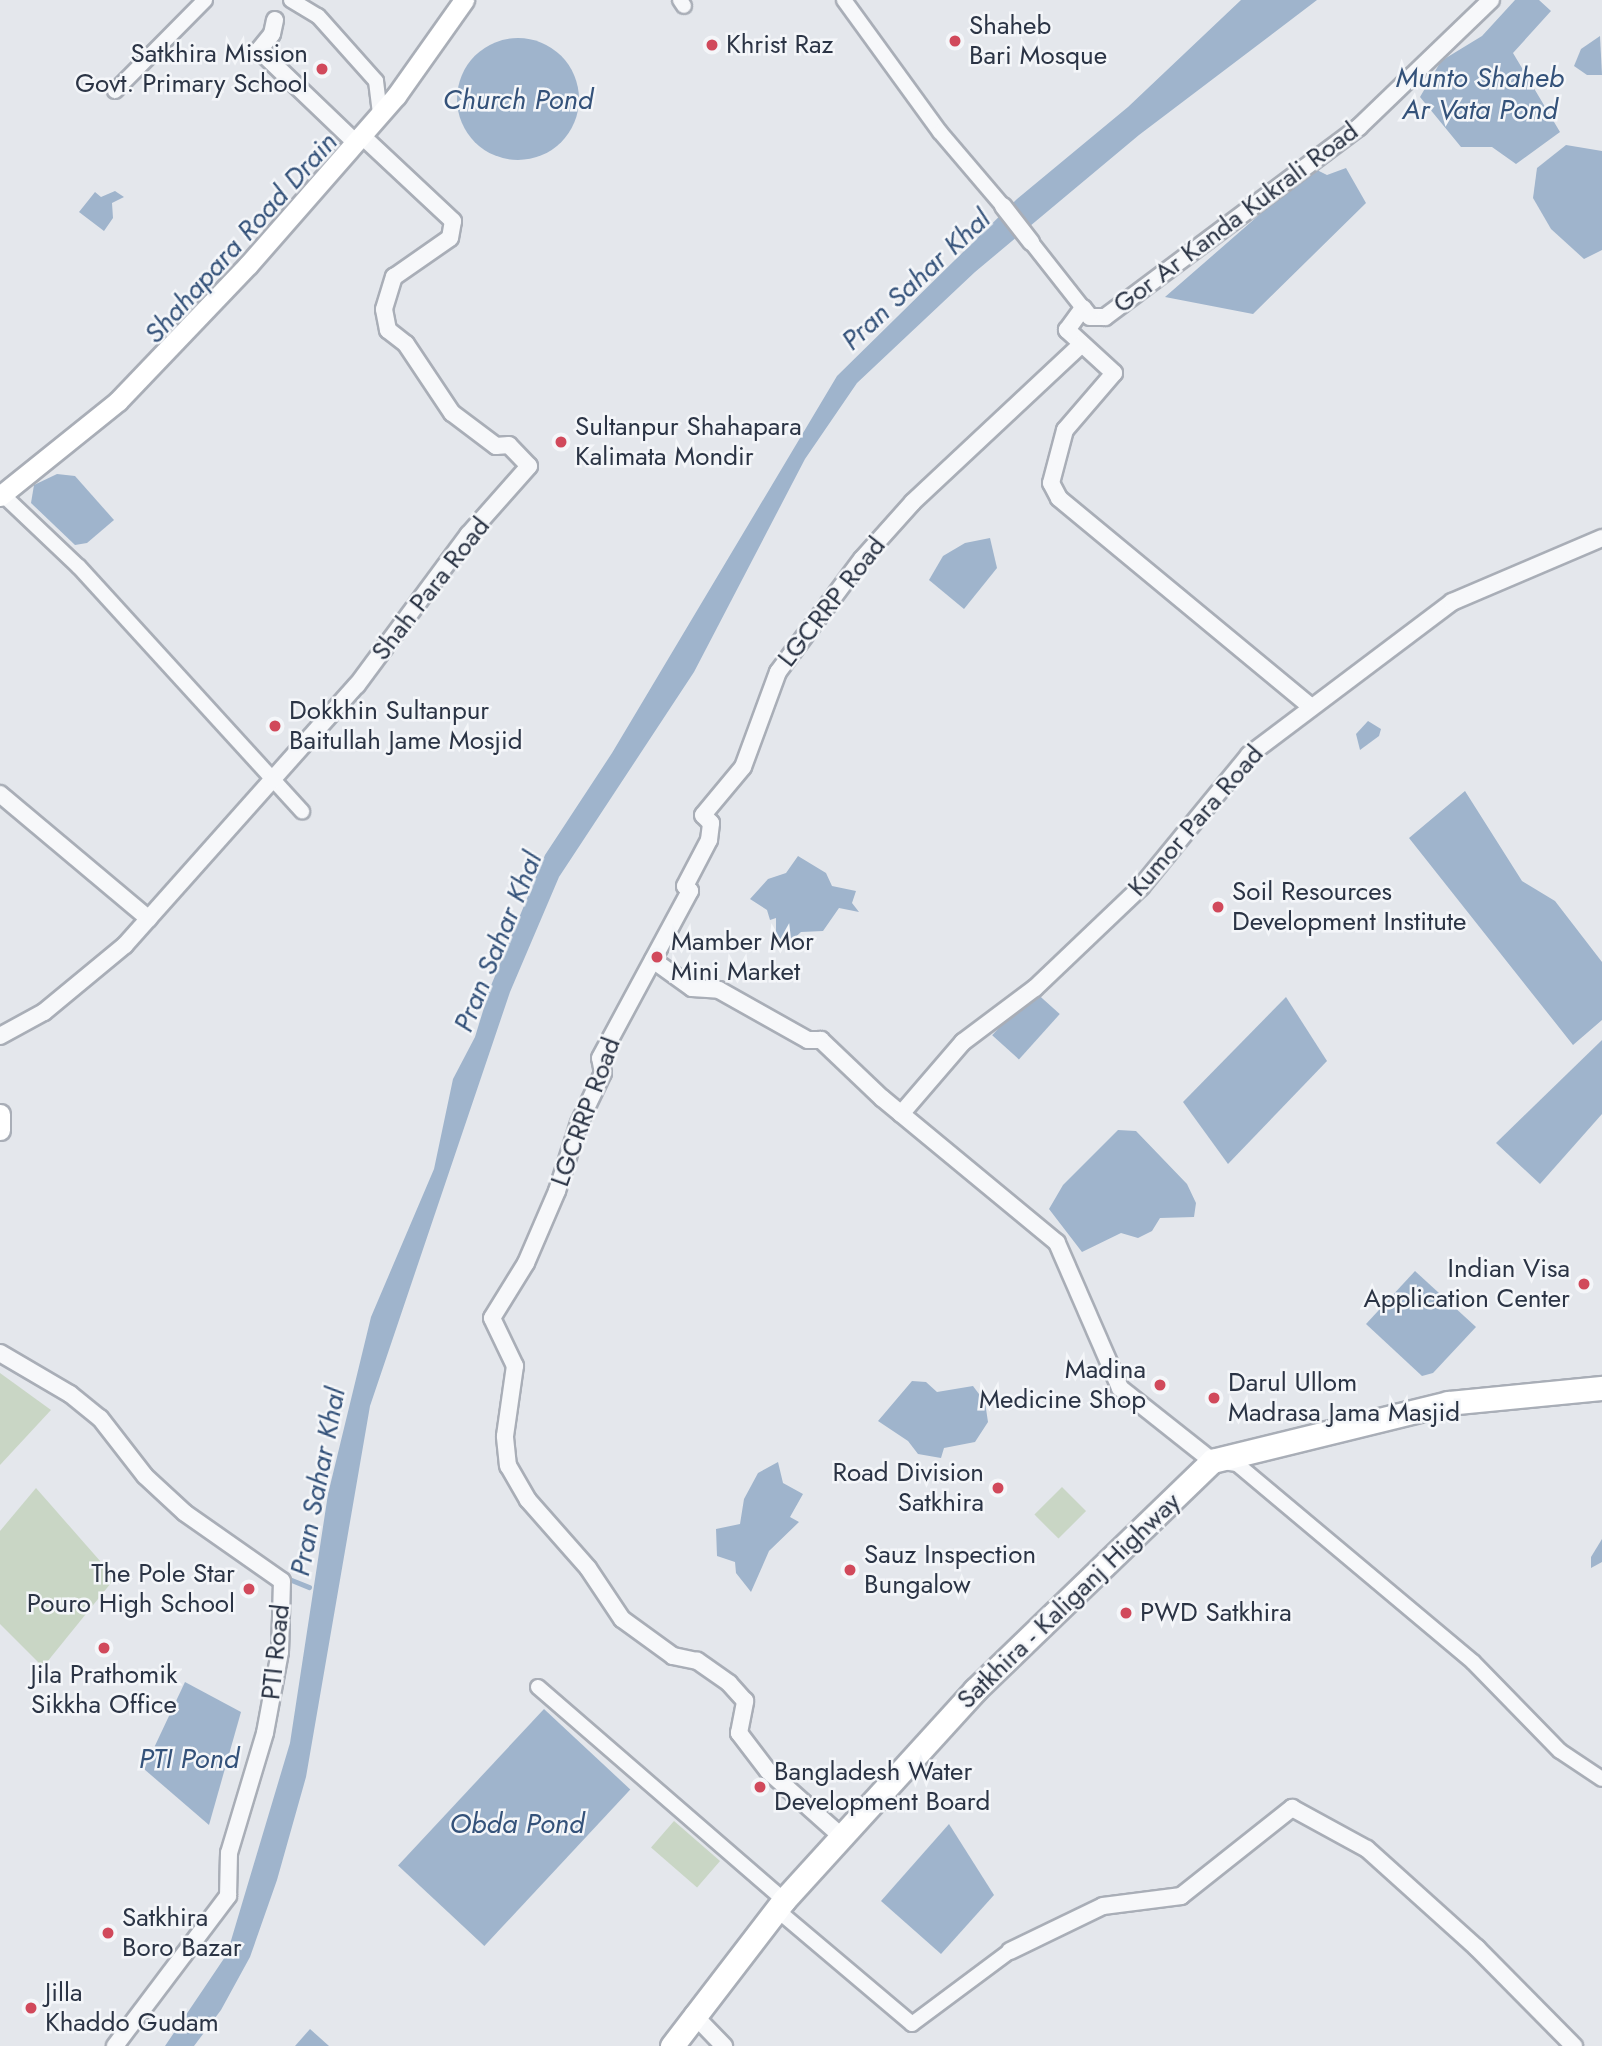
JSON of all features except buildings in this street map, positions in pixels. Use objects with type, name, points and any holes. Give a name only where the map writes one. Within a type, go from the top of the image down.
[{"type":"highway","name":"Satkhira - Kaliganj Highway","points":[[672,2046],[693,2014],[780,1905],[841,1836],[1046,1617],[1212,1461],[1448,1404],[1602,1388]]},
{"type":"main road","points":[[1,494],[118,401],[248,265],[380,114],[464,0]]},
{"type":"main road","points":[[0,1114],[0,1130]]},
{"type":"street","points":[[115,91],[205,0]]},
{"type":"street","points":[[291,0],[318,16],[376,81],[380,114]]},
{"type":"street","points":[[844,0],[940,132],[1003,206],[1083,308]]},
{"type":"street","name":"Gor Ar Kanda Kukrali Road","points":[[1082,344],[1067,330],[1083,308],[1090,317],[1105,317],[1359,127],[1491,0]]},
{"type":"street","points":[[275,20],[272,34],[259,50],[358,139]]},
{"type":"street","name":"Shah Para Road","points":[[0,1036],[44,1012],[125,945],[271,777],[357,685],[468,535],[529,466],[509,445],[496,446],[452,413],[406,344],[388,330],[384,309],[394,277],[450,238],[453,221],[358,139]]},
{"type":"street","points":[[1082,344],[1114,373],[1065,429],[1051,483],[1059,498],[1310,706]]},
{"type":"street","name":"LGCRRP Road","points":[[841,1836],[768,1771],[738,1733],[746,1701],[729,1683],[698,1661],[673,1656],[622,1619],[588,1567],[528,1500],[508,1466],[505,1436],[515,1366],[492,1318],[526,1263],[574,1149],[579,1123],[603,1073],[600,1058],[690,891],[685,887],[709,840],[711,823],[703,815],[743,766],[778,672],[862,559],[913,502],[1082,344]]},
{"type":"street","points":[[1,494],[79,567],[302,811]]},
{"type":"street","name":"Kumor Para Road","points":[[901,1114],[963,1042],[1035,988],[1141,887],[1249,755],[1310,706],[1452,602],[1602,538]]},
{"type":"street","points":[[0,794],[149,919]]},
{"type":"street","points":[[653,960],[692,988],[719,990],[808,1040],[821,1040],[901,1114],[1057,1243],[1120,1388],[1212,1461],[1237,1464],[1473,1662],[1560,1751],[1602,1779]]},
{"type":"street","name":"PTI Road","points":[[0,1353],[70,1394],[100,1418],[145,1476],[185,1513],[282,1581],[280,1652],[265,1733],[229,1853],[228,1896],[115,2046]]},
{"type":"street","points":[[538,1687],[912,2024],[1010,1951],[1103,1906],[1181,1895],[1292,1808],[1367,1849],[1477,1948],[1574,2046]]},
{"type":"street","points":[[693,2014],[724,2046]]},
{"type":"green space","points":[[0,1373],[51,1410],[0,1465]]},
{"type":"green space","points":[[1062,1487],[1086,1511],[1058,1539],[1034,1515]]},
{"type":"green space","points":[[36,1488],[115,1578],[43,1667],[0,1624],[0,1531]]},
{"type":"green space","points":[[674,1821],[720,1861],[697,1887],[651,1847]]},
{"type":"water","points":[[1241,0],[1317,0],[1139,135],[975,272],[857,383],[805,459],[694,672],[559,877],[510,992],[370,1406],[306,1777],[277,1880],[250,1957],[221,2010],[194,2046],[165,2046],[227,1954],[290,1743],[328,1494],[371,1317],[434,1169],[453,1079],[475,1037],[490,988],[545,855],[612,753],[837,376],[1017,199],[1128,107]]},
{"type":"water","name":"Munto Shaheb Ar Vata Pond","points":[[1515,0],[1539,0],[1551,11],[1513,53],[1560,132],[1516,164],[1492,147],[1461,147],[1420,97],[1441,61],[1482,36]]},
{"type":"water","points":[[1600,36],[1602,75],[1587,75],[1574,66],[1581,49]]},
{"type":"water","name":"Church Pond","points":[[518,38],[541,43],[561,56],[574,76],[579,99],[574,122],[561,142],[541,155],[518,160],[495,155],[475,142],[462,122],[457,99],[462,76],[475,56],[495,43]]},
{"type":"water","points":[[1566,145],[1602,151],[1602,250],[1584,259],[1551,229],[1533,198],[1537,168]]},
{"type":"water","points":[[1313,168],[1327,175],[1346,168],[1366,203],[1253,314],[1165,297]]},
{"type":"water","points":[[115,191],[124,197],[112,203],[113,218],[104,231],[79,212],[95,192],[101,197]]},
{"type":"water","points":[[57,474],[75,476],[114,520],[87,543],[75,545],[31,503],[34,485]]},
{"type":"water","points":[[990,538],[997,568],[964,609],[929,580],[943,556],[965,543]]},
{"type":"water","points":[[1368,721],[1381,729],[1379,736],[1360,750],[1356,734]]},
{"type":"water","points":[[1465,791],[1522,881],[1555,901],[1602,962],[1602,1020],[1573,1045],[1409,838]]},
{"type":"water","points":[[798,856],[826,873],[832,886],[856,891],[852,903],[859,912],[839,908],[823,931],[801,932],[788,944],[776,938],[776,918],[770,920],[767,910],[750,899],[768,879],[786,873]]},
{"type":"water","points":[[1033,990],[1060,1014],[1019,1059],[992,1035]]},
{"type":"water","points":[[1286,997],[1327,1061],[1228,1164],[1183,1102]]},
{"type":"water","points":[[1602,1040],[1602,1114],[1540,1184],[1496,1143]]},
{"type":"water","points":[[1118,1130],[1136,1131],[1187,1184],[1196,1203],[1194,1217],[1160,1218],[1152,1231],[1138,1238],[1121,1233],[1082,1252],[1049,1209],[1063,1185]]},
{"type":"water","points":[[1415,1271],[1476,1327],[1433,1373],[1422,1376],[1366,1324]]},
{"type":"water","points":[[912,1381],[926,1382],[937,1392],[973,1386],[985,1402],[988,1422],[975,1442],[944,1448],[941,1458],[918,1454],[908,1441],[878,1421]]},
{"type":"water","points":[[778,1462],[783,1483],[803,1494],[790,1517],[799,1522],[769,1551],[751,1592],[736,1573],[735,1562],[717,1556],[716,1529],[740,1524],[744,1499],[758,1473]]},
{"type":"water","points":[[1602,1539],[1602,1562],[1591,1568],[1591,1557]]},
{"type":"water","name":"PTI Pond","points":[[185,1682],[241,1712],[209,1825],[144,1769]]},
{"type":"water","name":"Obda Pond","points":[[544,1709],[630,1789],[484,1946],[398,1866]]},
{"type":"water","points":[[949,1824],[994,1895],[941,1954],[881,1901]]},
{"type":"water","points":[[310,2029],[329,2046],[295,2046]]},
{"type":"waterway","points":[[1168,579],[1185,592]]},
{"type":"waterway","name":"Shahapara Road Drain","points":[[278,762],[330,704]]},
{"type":"waterway","points":[[14,1370],[66,1400]]},
{"type":"waterway","name":"Pran Sahar Khal","points":[[284,1577],[309,1587]]},
{"type":"place","name":"Shaheb Bari Mosque","points":[[955,41]]},
{"type":"place","name":"Khrist Raz","points":[[712,45]]},
{"type":"place","name":"Satkhira Mission Govt. Primary School","points":[[322,69]]},
{"type":"place","name":"Sultanpur Shahapara Kalimata Mondir","points":[[561,442]]},
{"type":"place","name":"Dokkhin Sultanpur Baitullah Jame Mosjid","points":[[275,726]]},
{"type":"place","name":"Soil Resources Development Institute","points":[[1218,907]]},
{"type":"place","name":"Mamber Mor Mini Market","points":[[657,957]]},
{"type":"place","name":"Indian Visa Application Center","points":[[1584,1284]]},
{"type":"place","name":"Madina Medicine Shop","points":[[1160,1385]]},
{"type":"place","name":"Darul Ullom Madrasa Jama Masjid","points":[[1214,1398]]},
{"type":"place","name":"Road Division Satkhira","points":[[998,1488]]},
{"type":"place","name":"Sauz Inspection Bungalow","points":[[850,1570]]},
{"type":"place","name":"The Pole Star Pouro High School","points":[[249,1589]]},
{"type":"place","name":"PWD Satkhira","points":[[1126,1613]]},
{"type":"place","name":"Jila Prathomik Sikkha Office","points":[[104,1648]]},
{"type":"place","name":"Bangladesh Water Development Board","points":[[760,1787]]},
{"type":"place","name":"Satkhira Boro Bazar","points":[[108,1933]]},
{"type":"place","name":"Jilla Khaddo Gudam","points":[[31,2008]]}]
